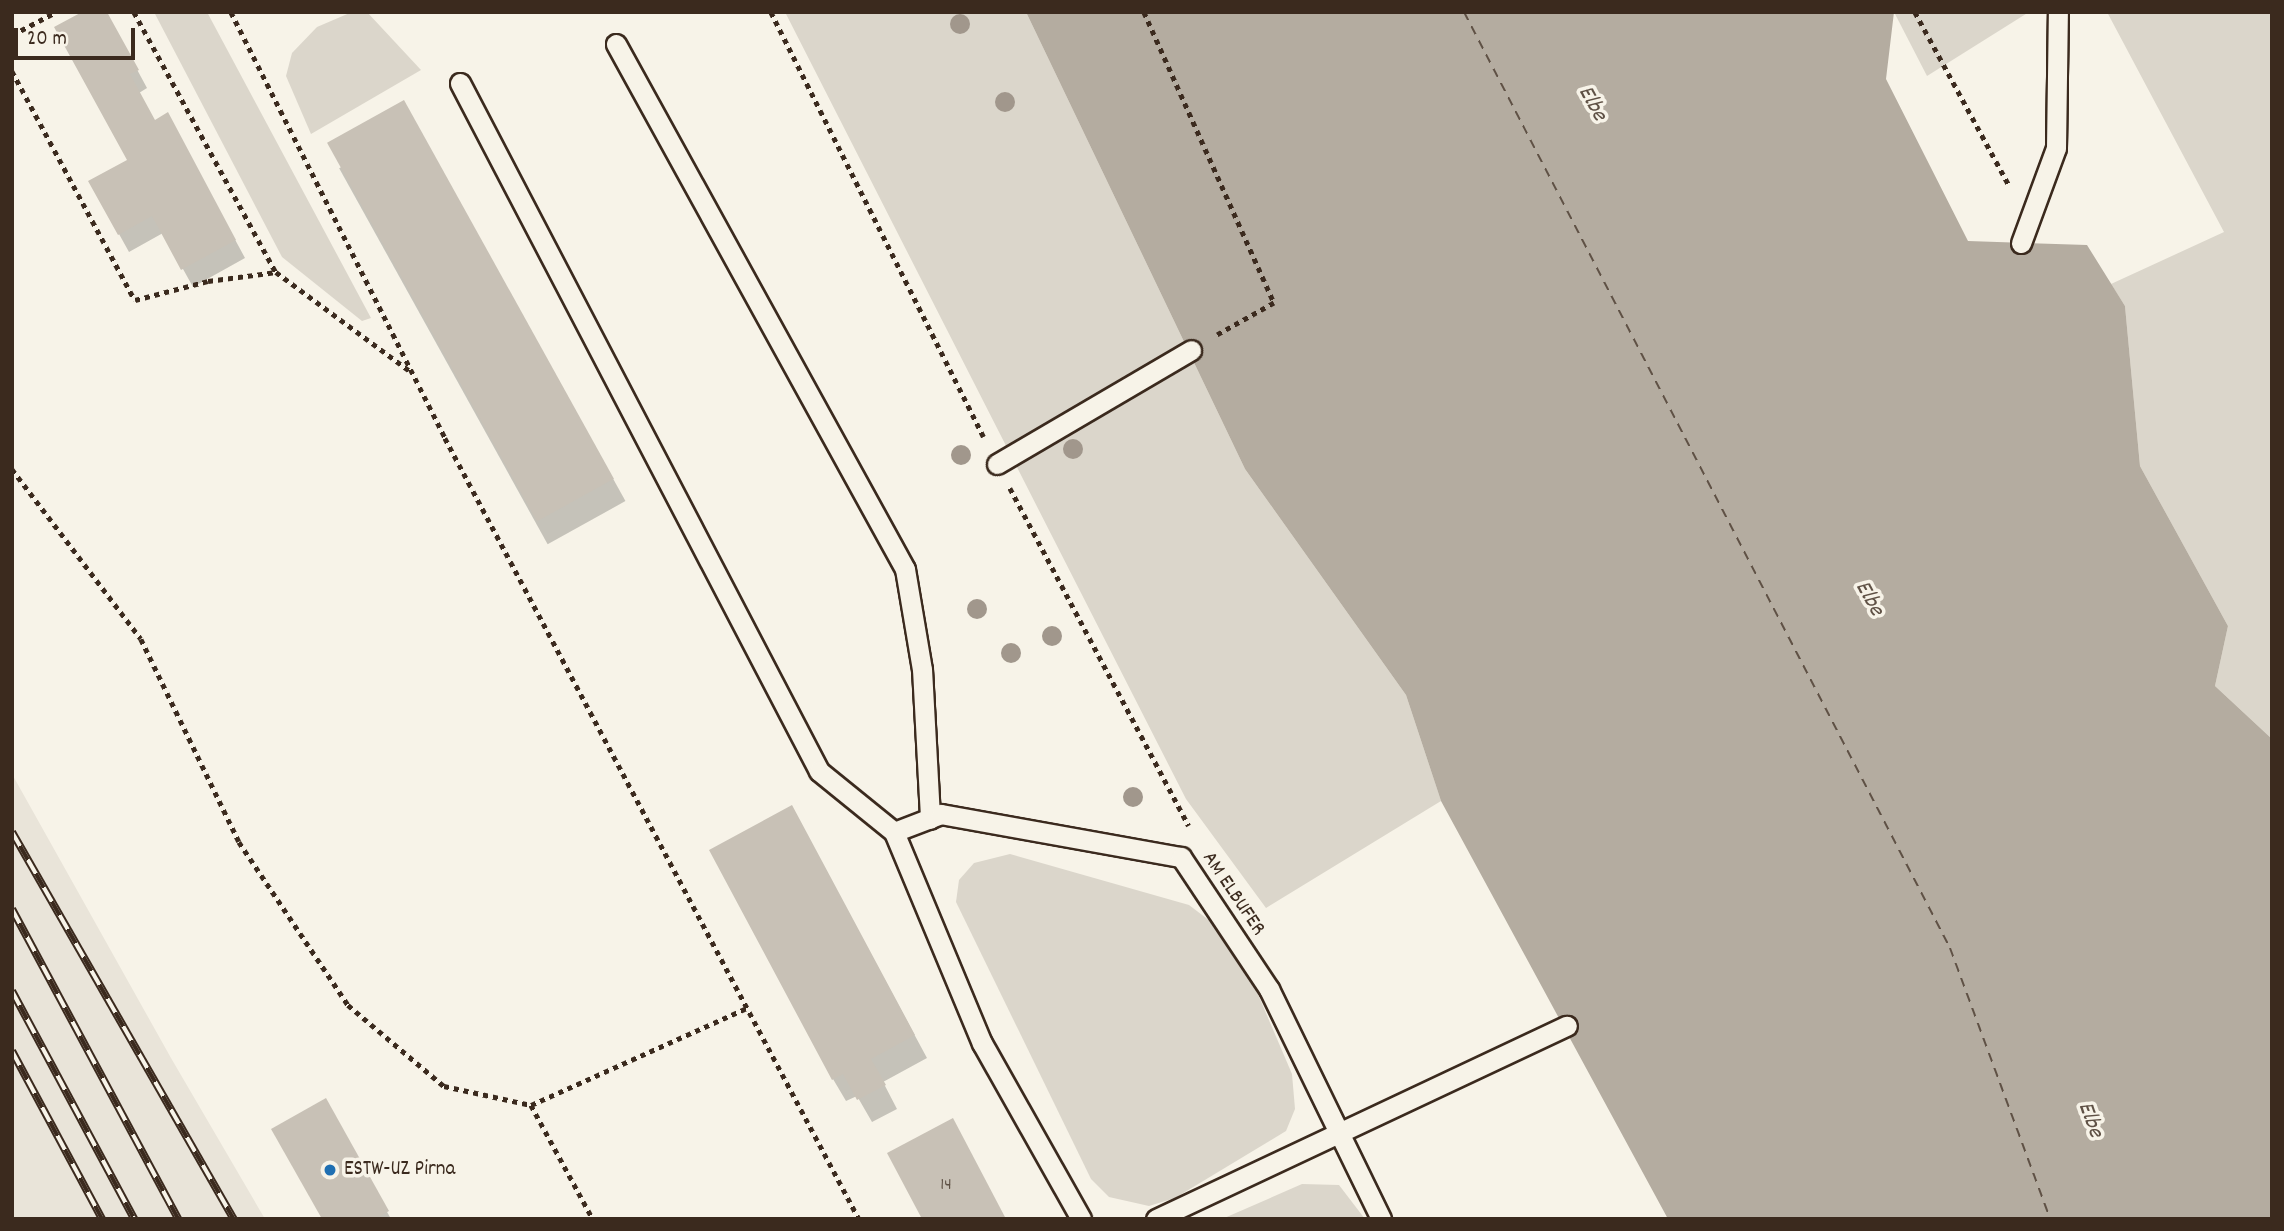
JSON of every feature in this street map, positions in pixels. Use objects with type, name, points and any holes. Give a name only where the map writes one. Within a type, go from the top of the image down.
[{"type":"lane","points":[[2021,243],[2056,148],[2058,12]]},
{"type":"lane","points":[[616,44],[905,569],[922,669],[930,819]]},
{"type":"lane","points":[[460,83],[819,771],[894,832],[982,1043],[1081,1219]]},
{"type":"lane","points":[[997,464],[1191,350]]},
{"type":"lane","name":"AM ELBUFER","points":[[894,832],[941,814],[1181,857],[1269,989],[1339,1139],[1381,1219]]},
{"type":"lane","points":[[1156,1219],[1339,1139],[1567,1027]]},
{"type":"path","points":[[12,35],[57,12]]},
{"type":"path","points":[[134,12],[276,272],[411,372]]},
{"type":"path","points":[[231,12],[411,372],[859,1219]]},
{"type":"path","points":[[771,12],[997,464],[1192,830]]},
{"type":"path","points":[[1144,12],[1274,303],[1191,350]]},
{"type":"path","points":[[1915,12],[2028,222]]},
{"type":"path","points":[[12,71],[135,300],[208,281],[276,272]]},
{"type":"path","points":[[12,469],[141,639],[239,842],[348,1005],[444,1086],[531,1104],[749,1007]]},
{"type":"path","points":[[531,1104],[593,1219]]},
{"type":"shaded area","points":[[154,12],[207,12],[371,318],[362,321],[282,257]]},
{"type":"shaded area","points":[[352,12],[367,12],[421,70],[311,134],[286,76],[292,53],[317,27]]},
{"type":"shaded area","points":[[785,12],[1026,12],[1245,469],[1406,695],[1441,801],[1266,908],[1186,799]]},
{"type":"shaded area","points":[[1894,12],[2029,12],[1927,76]]},
{"type":"shaded area","points":[[2107,12],[2272,12],[2272,739],[2215,686],[2228,626],[2140,466],[2125,306],[2111,284],[2224,232]]},
{"type":"shaded area","points":[[12,774],[171,1058],[265,1219],[12,1219]]},
{"type":"shaded area","points":[[1010,854],[1189,905],[1210,921],[1257,992],[1292,1074],[1295,1109],[1286,1131],[1175,1198],[1149,1206],[1109,1197],[1091,1179],[956,902],[959,880],[974,863]]},
{"type":"shaded area","points":[[1302,1184],[1339,1185],[1365,1219],[1222,1219]]},
{"type":"water","name":"Elbe","points":[[1026,12],[1894,12],[1886,79],[1968,241],[2087,245],[2125,306],[2140,466],[2228,626],[2215,686],[2272,739],[2272,1219],[1668,1219],[1441,801],[1406,695],[1245,469]]},
{"type":"building","points":[[82,12],[107,12],[139,70],[130,74],[155,120],[168,112],[236,240],[181,270],[152,216],[118,235],[88,181],[127,160],[54,27]]},
{"type":"building","points":[[404,100],[614,479],[537,521],[327,143]]},
{"type":"building","points":[[792,805],[915,1035],[871,1059],[886,1085],[857,1100],[843,1074],[832,1080],[709,850]]},
{"type":"building","name":"ESTW-UZ Pirna","points":[[326,1098],[389,1211],[375,1219],[322,1219],[271,1129]]},
{"type":"building","points":[[953,1118],[1006,1219],[922,1219],[887,1153]]},
{"type":"ferry route","points":[[1464,12],[1950,948],[2050,1219]]},
{"type":"railway","points":[[12,832],[234,1219]]},
{"type":"railway","points":[[12,909],[178,1219]]},
{"type":"railway","points":[[12,991],[134,1219]]},
{"type":"railway","points":[[12,1051],[102,1219]]},
{"type":"place","name":"ESTW-UZ Pirna","points":[[330,1170]]}]
